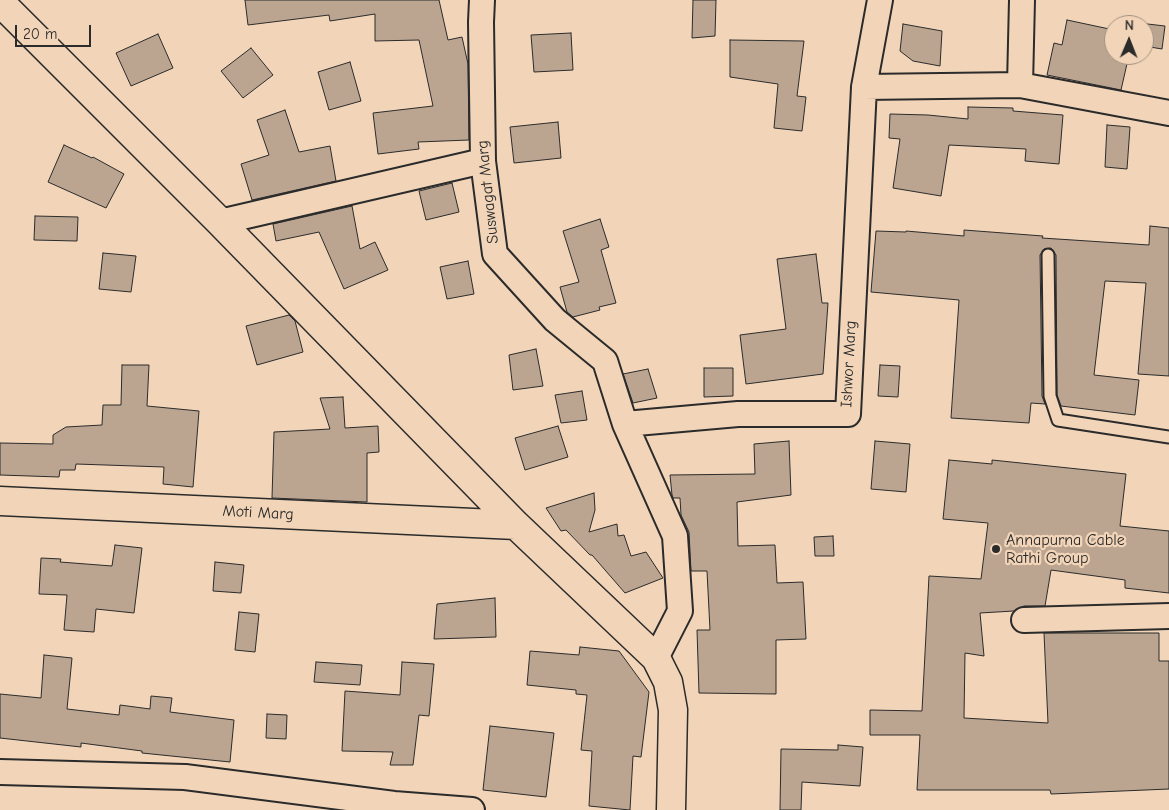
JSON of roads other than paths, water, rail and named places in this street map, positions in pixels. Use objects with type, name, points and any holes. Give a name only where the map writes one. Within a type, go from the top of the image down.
[{"type":"street","name":"Suswagat Marg","points":[[482,0],[483,161],[495,254],[555,320],[605,361],[625,424]]},
{"type":"street","points":[[880,0],[864,87],[1020,85],[1169,112]]},
{"type":"street","points":[[1020,85],[1022,0]]},
{"type":"street","points":[[0,2],[220,222],[516,525],[656,658],[668,682],[673,710],[671,810]]},
{"type":"street","name":"Ishwor Marg","points":[[625,424],[738,414],[848,414],[864,87]]},
{"type":"street","points":[[220,222],[483,161]]},
{"type":"street","points":[[625,424],[675,536],[680,611],[656,658]]},
{"type":"street","name":"Moti Marg","points":[[0,501],[516,525]]},
{"type":"street","points":[[1024,620],[1169,616]]},
{"type":"street","points":[[0,772],[185,777],[394,804],[472,810]]},
{"type":"lane","points":[[1048,255],[1050,396],[1058,420],[1169,437]]},
{"type":"place","name":"Annapurna Cable Rathi Group","points":[[996,549]]}]
